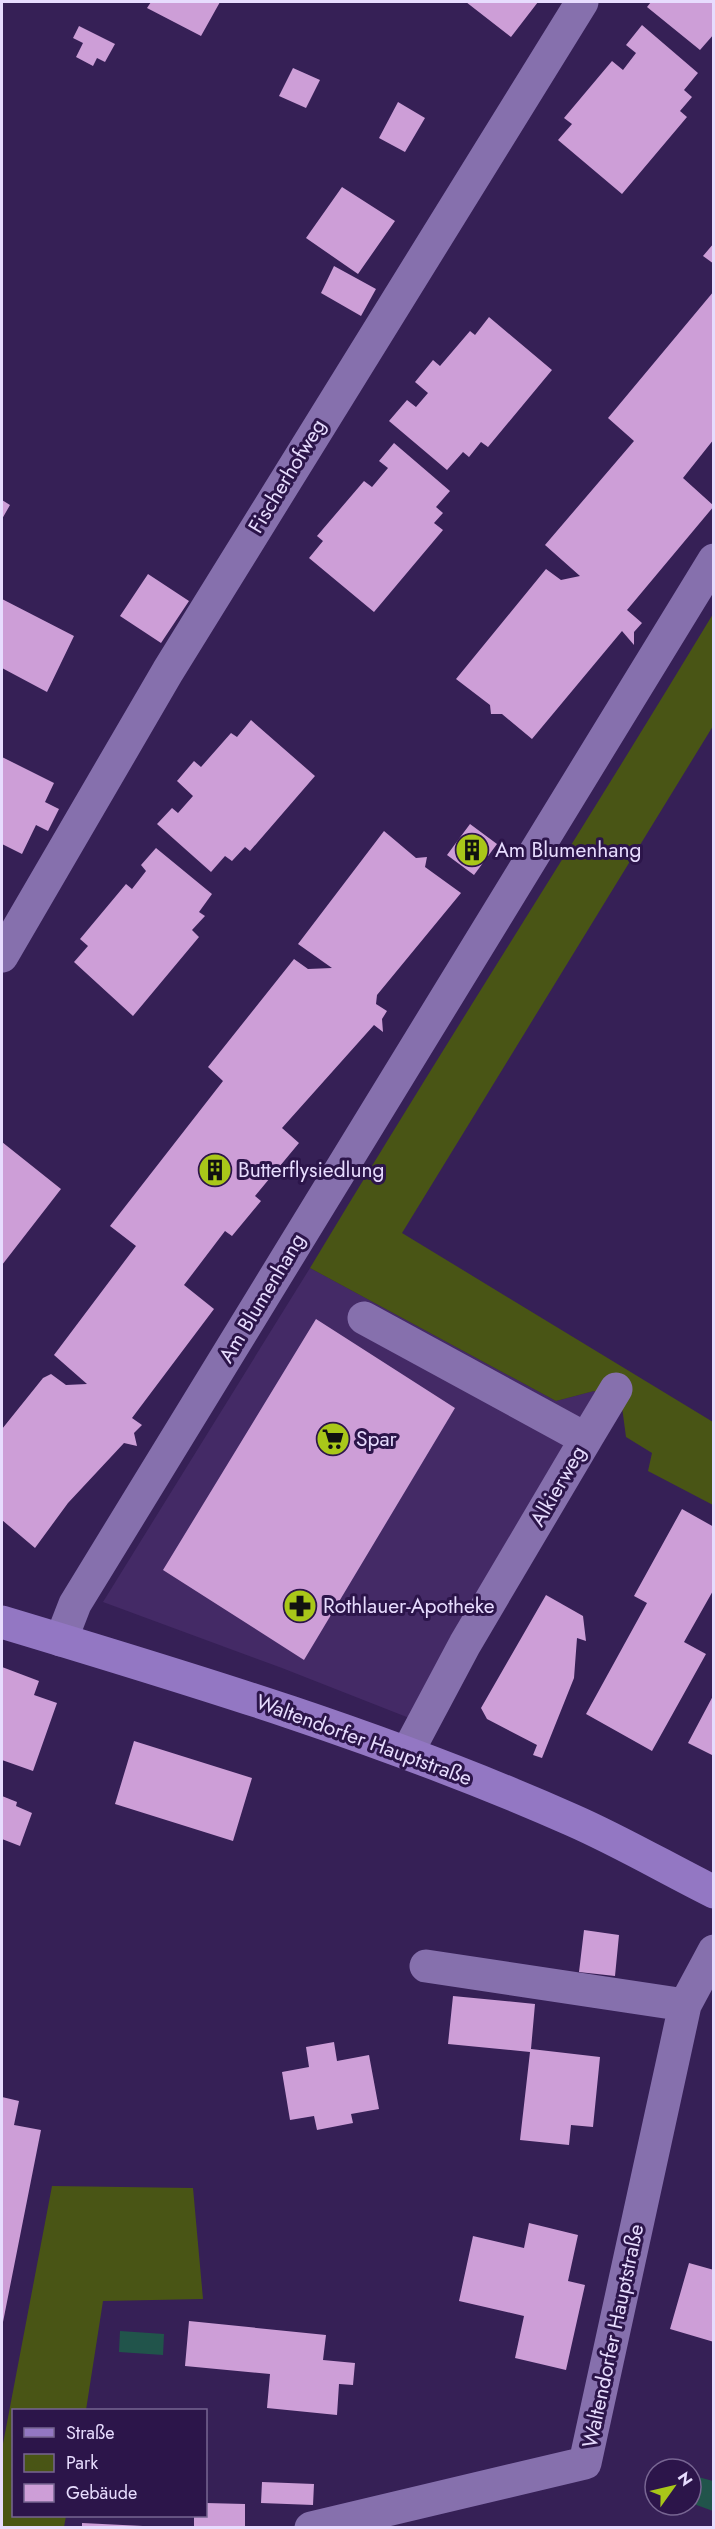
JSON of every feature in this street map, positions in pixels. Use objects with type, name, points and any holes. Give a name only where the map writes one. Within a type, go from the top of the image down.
[{"type":"main road","name":"Waltendorfer Hauptstraße","points":[[2,1622],[225,1689],[407,1753],[573,1821],[714,1892]]},
{"type":"street","name":"Fischerhofweg","points":[[2,956],[168,670],[582,2]]},
{"type":"street","name":"Am Blumenhang","points":[[62,1640],[75,1604],[714,560]]},
{"type":"street","name":"Alkierweg","points":[[364,1318],[586,1440],[465,1644],[407,1753]]},
{"type":"street","points":[[586,1440],[616,1389]]},
{"type":"street","name":"Waltendorfer Hauptstraße","points":[[310,2528],[585,2463],[685,2005],[714,1951]]},
{"type":"street","points":[[426,1966],[685,2005]]},
{"type":"shaded area","points":[[310,1268],[556,1401],[594,1391],[608,1399],[422,1723],[103,1602]]},
{"type":"shaded area","points":[[120,2331],[164,2334],[163,2355],[119,2352]]},
{"type":"shaded area","points":[[703,2478],[713,2481],[713,2511],[703,2507]]},
{"type":"green space","points":[[713,614],[713,726],[402,1233],[713,1422],[713,1505],[648,1471],[652,1453],[626,1437],[622,1407],[594,1391],[556,1401],[310,1268]]},
{"type":"green space","points":[[52,2186],[193,2188],[203,2299],[103,2301],[86,2409],[12,2409],[12,2517],[66,2517],[64,2527],[2,2527],[2,2449]]},
{"type":"building","points":[[151,2],[220,2],[201,36],[147,8]]},
{"type":"building","points":[[466,2],[538,2],[511,37]]},
{"type":"building","points":[[651,2],[714,2],[714,34],[700,50],[647,7]]},
{"type":"building","points":[[642,25],[698,73],[684,90],[692,97],[680,111],[687,117],[622,194],[558,140],[572,124],[564,118],[612,61],[623,70],[636,53],[626,45]]},
{"type":"building","points":[[79,26],[115,44],[105,62],[97,58],[93,66],[76,57],[83,43],[73,38]]},
{"type":"building","points":[[293,68],[320,80],[306,108],[279,96]]},
{"type":"building","points":[[398,102],[425,118],[405,152],[379,138]]},
{"type":"building","points":[[342,187],[395,221],[358,274],[306,238]]},
{"type":"building","points":[[714,243],[714,264],[703,256]]},
{"type":"building","points":[[334,266],[376,289],[361,316],[321,293]]},
{"type":"building","points":[[714,291],[714,439],[683,478],[714,506],[627,610],[642,623],[634,632],[634,645],[622,631],[532,739],[502,714],[491,714],[490,705],[456,679],[546,569],[561,580],[580,576],[545,545],[634,441],[608,418]]},
{"type":"building","points":[[489,317],[552,370],[488,447],[481,442],[469,457],[463,452],[447,470],[389,421],[407,400],[416,407],[428,393],[415,382],[433,360],[440,366],[470,331],[475,335]]},
{"type":"building","points":[[394,443],[450,491],[436,507],[443,513],[434,523],[443,530],[374,612],[309,558],[323,541],[317,536],[364,481],[372,487],[388,468],[379,461]]},
{"type":"building","points":[[2,500],[10,505],[2,519]]},
{"type":"building","points":[[148,574],[189,601],[161,643],[120,616]]},
{"type":"building","points":[[2,599],[74,636],[47,692],[2,668]]},
{"type":"building","points":[[251,720],[315,776],[250,851],[245,847],[232,861],[225,856],[211,872],[157,824],[172,808],[178,813],[193,796],[177,781],[194,761],[201,767],[231,733],[237,737]]},
{"type":"building","points":[[2,757],[54,783],[45,802],[59,809],[48,831],[36,825],[22,854],[2,844]]},
{"type":"building","name":"Am Blumenhang","points":[[470,824],[497,844],[474,875],[447,855]]},
{"type":"building","name":"Butterflysiedlung","points":[[384,831],[416,858],[427,857],[425,867],[461,893],[377,995],[376,1004],[387,1011],[382,1019],[383,1032],[374,1025],[282,1128],[299,1143],[255,1196],[261,1201],[232,1236],[225,1231],[184,1285],[214,1309],[132,1418],[142,1425],[134,1433],[137,1446],[124,1443],[68,1503],[35,1548],[2,1520],[2,1429],[43,1378],[51,1374],[66,1385],[87,1384],[54,1355],[136,1246],[110,1226],[223,1081],[208,1067],[294,959],[308,969],[332,968],[298,944]]},
{"type":"building","points":[[156,848],[212,894],[199,912],[205,916],[192,930],[199,937],[133,1016],[74,962],[88,946],[80,939],[126,884],[132,889],[146,871],[141,865]]},
{"type":"building","points":[[2,1142],[61,1189],[2,1265]]},
{"type":"building","points":[[316,1319],[455,1408],[304,1660],[163,1570]]},
{"type":"building","points":[[682,1509],[714,1527],[714,1589],[684,1642],[706,1654],[652,1751],[586,1714],[647,1603],[634,1596]]},
{"type":"building","points":[[546,1595],[583,1616],[586,1641],[577,1638],[574,1678],[542,1758],[533,1755],[537,1745],[487,1719],[481,1708]]},
{"type":"building","points":[[2,1667],[39,1681],[34,1695],[57,1703],[33,1771],[2,1760]]},
{"type":"building","points":[[714,1694],[714,1756],[688,1743]]},
{"type":"building","points":[[134,1741],[252,1778],[233,1841],[115,1804]]},
{"type":"building","points":[[2,1796],[17,1802],[16,1806],[32,1813],[20,1846],[2,1839]]},
{"type":"building","points":[[584,1930],[619,1935],[615,1976],[579,1972]]},
{"type":"building","points":[[453,1996],[535,2004],[531,2049],[600,2057],[593,2127],[571,2125],[569,2145],[520,2140],[530,2052],[448,2044]]},
{"type":"building","points":[[334,2042],[337,2061],[369,2055],[379,2109],[351,2114],[353,2123],[317,2130],[314,2116],[290,2120],[282,2072],[309,2067],[306,2047]]},
{"type":"building","points":[[2,2097],[19,2101],[14,2125],[41,2130],[3,2322]]},
{"type":"building","points":[[529,2223],[578,2235],[568,2281],[585,2285],[566,2370],[515,2358],[524,2316],[459,2301],[473,2236],[524,2248]]},
{"type":"building","points":[[689,2263],[714,2270],[714,2342],[670,2329]]},
{"type":"building","points":[[189,2321],[326,2335],[323,2360],[355,2363],[353,2385],[339,2384],[337,2415],[267,2408],[270,2374],[185,2366]]},
{"type":"building","points":[[262,2482],[314,2484],[313,2505],[261,2503]]},
{"type":"building","points":[[207,2503],[245,2504],[245,2528],[194,2528],[194,2517],[207,2517]]},
{"type":"building","points":[[82,2523],[143,2526],[143,2528],[82,2528]]},
{"type":"place","name":"Am Blumenhang","points":[[472,850]]},
{"type":"place","name":"Butterflysiedlung","points":[[215,1170]]},
{"type":"place","name":"Spar","points":[[333,1439]]},
{"type":"place","name":"Rothlauer-Apotheke","points":[[300,1606]]}]
